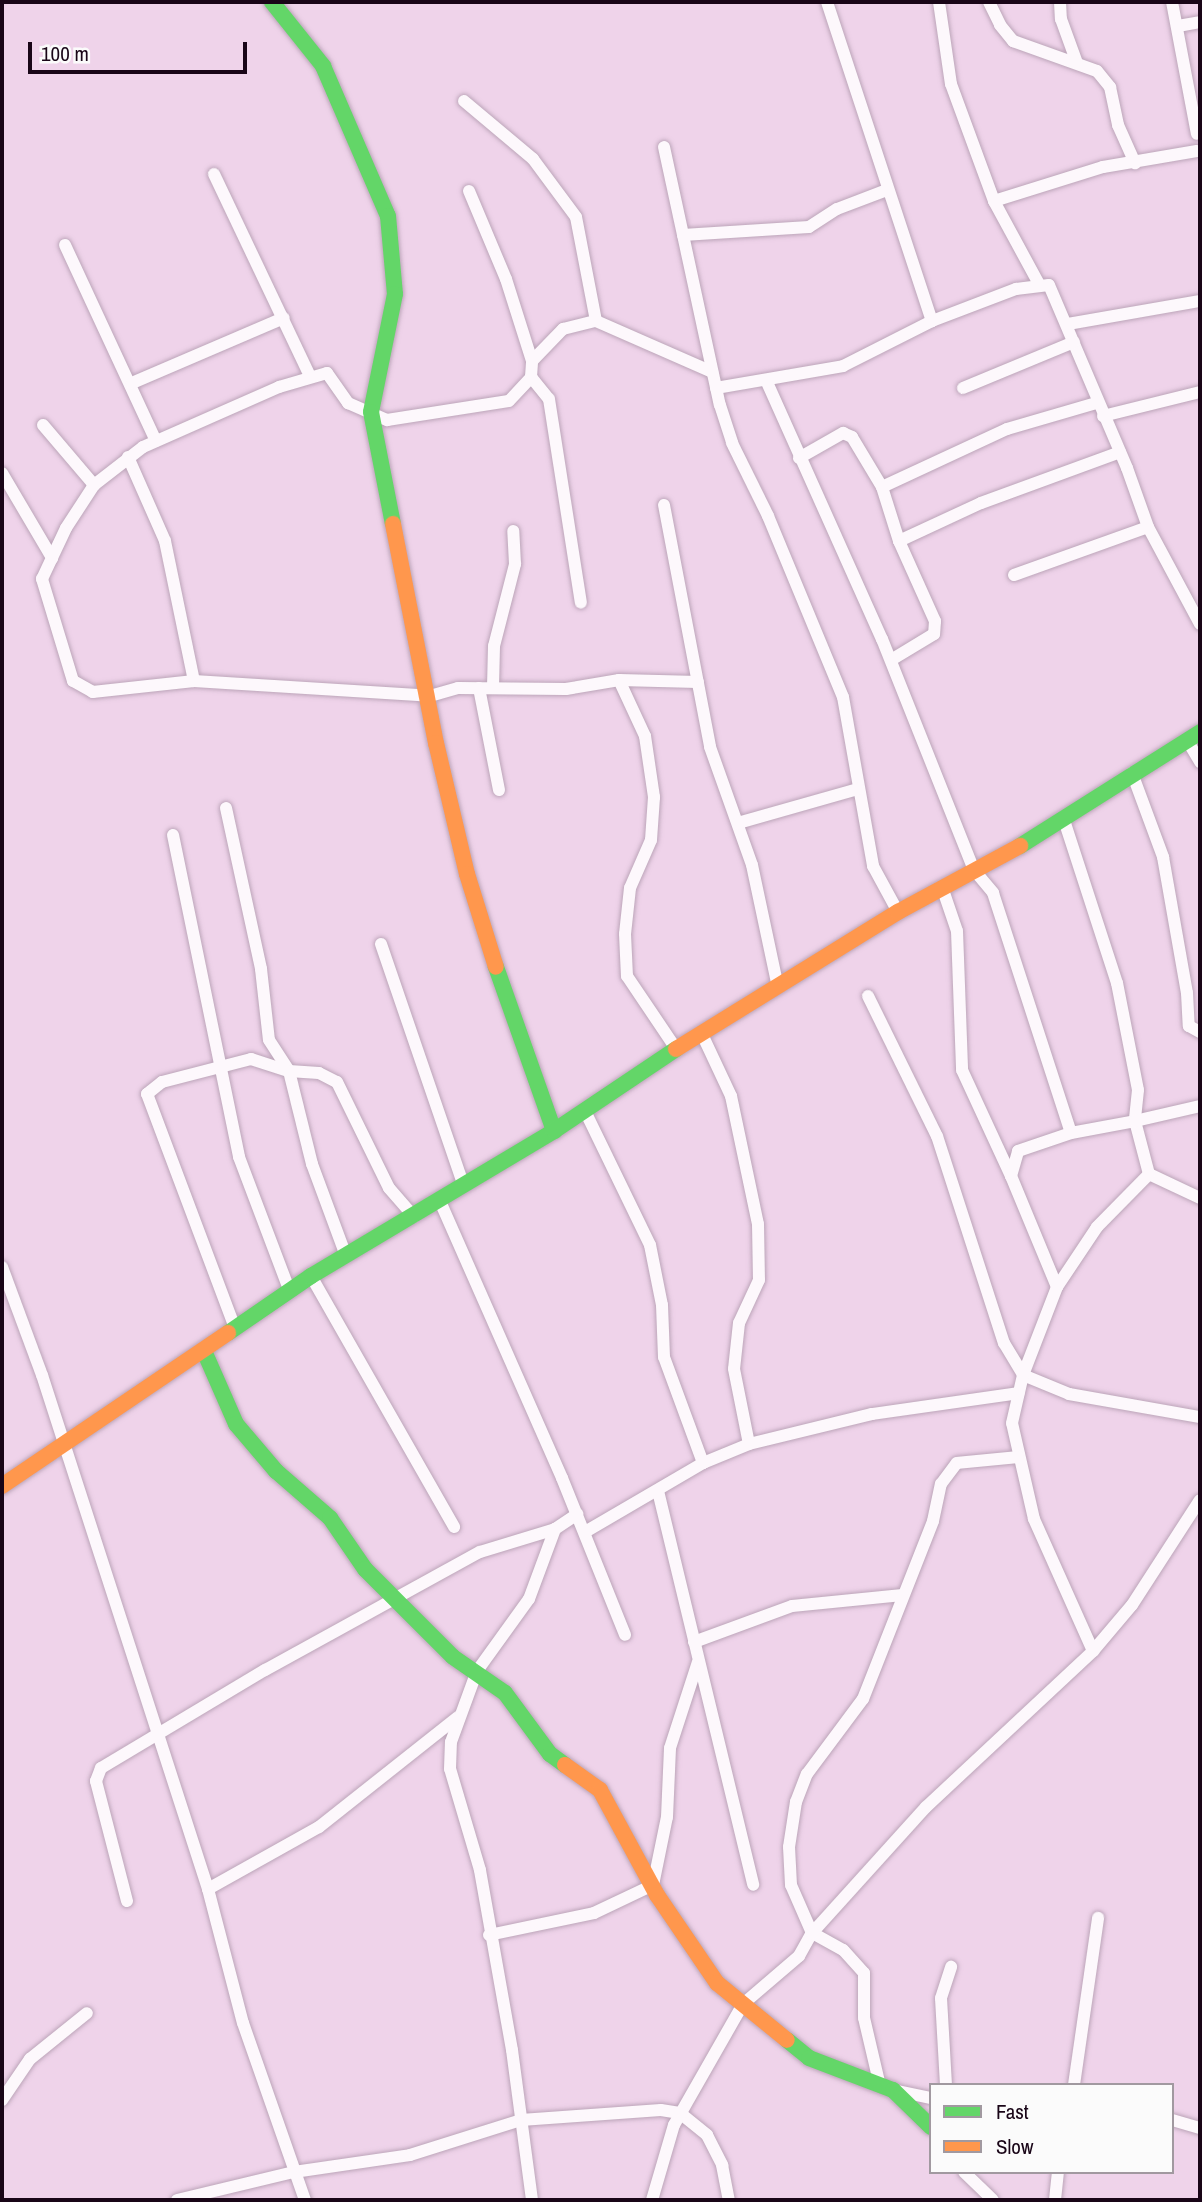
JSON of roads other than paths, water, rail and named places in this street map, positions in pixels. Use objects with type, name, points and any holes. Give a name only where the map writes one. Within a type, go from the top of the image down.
[{"type":"street","points":[[272,2],[323,66],[388,216],[395,294],[371,412],[430,696],[436,743],[467,874],[518,1040],[554,1131]]},
{"type":"street","points":[[827,2],[932,321]]},
{"type":"street","points":[[939,2],[951,84],[994,201],[1039,284]]},
{"type":"street","points":[[989,2],[1000,25],[1013,41],[1097,71],[1110,87],[1118,125],[1135,163]]},
{"type":"street","points":[[1060,2],[1061,19],[1077,63]]},
{"type":"street","points":[[994,201],[1103,167],[1199,156],[1199,134],[1172,2]]},
{"type":"street","points":[[1178,26],[1200,22]]},
{"type":"street","points":[[464,101],[533,159],[576,218],[596,321]]},
{"type":"street","points":[[664,147],[704,315],[712,372],[732,443],[768,516],[843,697],[873,866],[898,912]]},
{"type":"street","points":[[214,174],[310,376]]},
{"type":"street","points":[[683,235],[809,227],[837,209],[887,190]]},
{"type":"street","points":[[469,191],[506,279],[532,361],[531,377],[509,401],[387,420],[348,403],[327,373],[310,376],[156,441],[128,457],[94,485],[42,579],[73,681],[93,692],[194,681],[430,696],[493,687],[565,689],[619,680],[698,682]]},
{"type":"street","points":[[65,245],[132,383],[156,441]]},
{"type":"street","points":[[716,388],[843,366],[932,321],[1039,284],[1049,285],[1068,324],[1096,403],[1120,452],[1148,527],[1200,624]]},
{"type":"street","points":[[1068,324],[1200,301]]},
{"type":"street","points":[[132,383],[284,318]]},
{"type":"street","points":[[532,361],[563,329],[596,321],[712,372]]},
{"type":"street","points":[[963,388],[1074,342]]},
{"type":"street","points":[[531,377],[549,399],[581,603]]},
{"type":"street","points":[[766,380],[891,660],[974,870],[993,892],[1071,1133]]},
{"type":"street","points":[[1103,416],[1200,391]]},
{"type":"street","points":[[882,487],[1007,429],[1096,403]]},
{"type":"street","points":[[43,425],[94,485]]},
{"type":"street","points":[[799,458],[843,433],[852,437],[882,487],[899,541],[935,621],[933,634],[891,660]]},
{"type":"street","points":[[899,541],[981,503],[1120,452]]},
{"type":"street","points":[[128,457],[165,541],[194,681]]},
{"type":"street","points":[[2,473],[52,558]]},
{"type":"street","points":[[664,505],[710,747],[752,865],[778,987]]},
{"type":"street","points":[[1014,575],[1148,527]]},
{"type":"street","points":[[493,687],[494,646],[515,564],[513,531]]},
{"type":"street","points":[[619,680],[645,737],[654,797],[652,840],[630,888],[625,934],[627,976],[677,1050]]},
{"type":"street","points":[[479,688],[499,790]]},
{"type":"street","points":[[2,1486],[61,1443],[204,1351],[311,1276],[414,1217],[463,1183],[554,1131],[701,1032],[898,912],[974,870],[1194,736],[1200,762]]},
{"type":"street","points":[[1132,773],[1163,857],[1188,993],[1189,1026],[1200,1032]]},
{"type":"street","points":[[737,823],[858,789]]},
{"type":"street","points":[[226,808],[261,969],[269,1040],[289,1071],[312,1164],[345,1256]]},
{"type":"street","points":[[1063,817],[1117,983],[1138,1090],[1135,1121],[1149,1174]]},
{"type":"street","points":[[173,835],[239,1157],[290,1292]]},
{"type":"street","points":[[942,887],[957,931],[962,1070],[1011,1176],[1056,1287]]},
{"type":"street","points":[[381,944],[463,1183]]},
{"type":"street","points":[[868,996],[937,1136],[1004,1343],[1023,1375],[1069,1394],[1200,1417]]},
{"type":"street","points":[[701,1032],[731,1096],[758,1224],[759,1280],[740,1323],[734,1370],[749,1444]]},
{"type":"street","points":[[235,1328],[146,1094],[162,1082],[251,1059],[289,1071],[319,1073],[337,1082],[389,1188],[414,1217]]},
{"type":"street","points":[[1011,1176],[1018,1151],[1071,1133],[1200,1106]]},
{"type":"street","points":[[585,1111],[650,1245],[662,1305],[664,1357],[704,1463]]},
{"type":"street","points":[[1149,1174],[1200,1198]]},
{"type":"street","points":[[1093,1651],[1034,1519],[1012,1423],[1023,1375],[1056,1287],[1097,1227],[1149,1174]]},
{"type":"street","points":[[439,1199],[585,1532],[625,1635]]},
{"type":"street","points":[[2,1268],[25,1325],[156,1737],[208,1889],[243,2023],[305,2200]]},
{"type":"street","points":[[311,1276],[362,1373],[454,1527]]},
{"type":"street","points":[[204,1351],[236,1424],[295,1492],[330,1518],[365,1569],[396,1597],[453,1657],[477,1671],[505,1693],[550,1754],[600,1790],[653,1885],[717,1983],[809,2058],[886,2088],[929,2098]]},
{"type":"street","points":[[585,1532],[704,1463],[749,1444],[872,1414],[1019,1393]]},
{"type":"street","points":[[929,2125],[886,2088],[864,2018],[864,1973],[843,1950],[812,1933],[791,1885],[789,1847],[796,1802],[807,1774],[863,1699],[933,1521],[941,1485],[957,1463],[1018,1457]]},
{"type":"street","points":[[657,1491],[753,1885]]},
{"type":"street","points":[[652,2200],[680,2113],[743,2004],[799,1956],[812,1933],[956,1777],[1093,1651],[1132,1605],[1200,1500]]},
{"type":"street","points":[[127,1901],[96,1781],[101,1768],[396,1597],[480,1552],[555,1529],[577,1514]]},
{"type":"street","points":[[532,2200],[480,1870],[450,1769],[451,1742],[477,1671],[529,1599],[555,1529]]},
{"type":"street","points":[[694,1642],[792,1606],[902,1595]]},
{"type":"street","points":[[653,1885],[667,1817],[670,1748],[698,1661]]},
{"type":"street","points":[[208,1889],[319,1827],[461,1714]]},
{"type":"street","points":[[489,1935],[594,1913],[653,1885]]},
{"type":"street","points":[[1074,2083],[1098,1918]]},
{"type":"street","points":[[946,2083],[941,1998],[951,1967]]},
{"type":"street","points":[[2,2101],[30,2059],[87,2013]]},
{"type":"street","points":[[177,2200],[294,2172],[410,2155],[521,2120],[600,2112],[680,2113],[707,2135],[722,2165],[729,2200]]},
{"type":"street","points":[[1174,2121],[1200,2128]]},
{"type":"street","points":[[966,2174],[993,2200]]},
{"type":"street","points":[[1055,2200],[1058,2174]]}]
